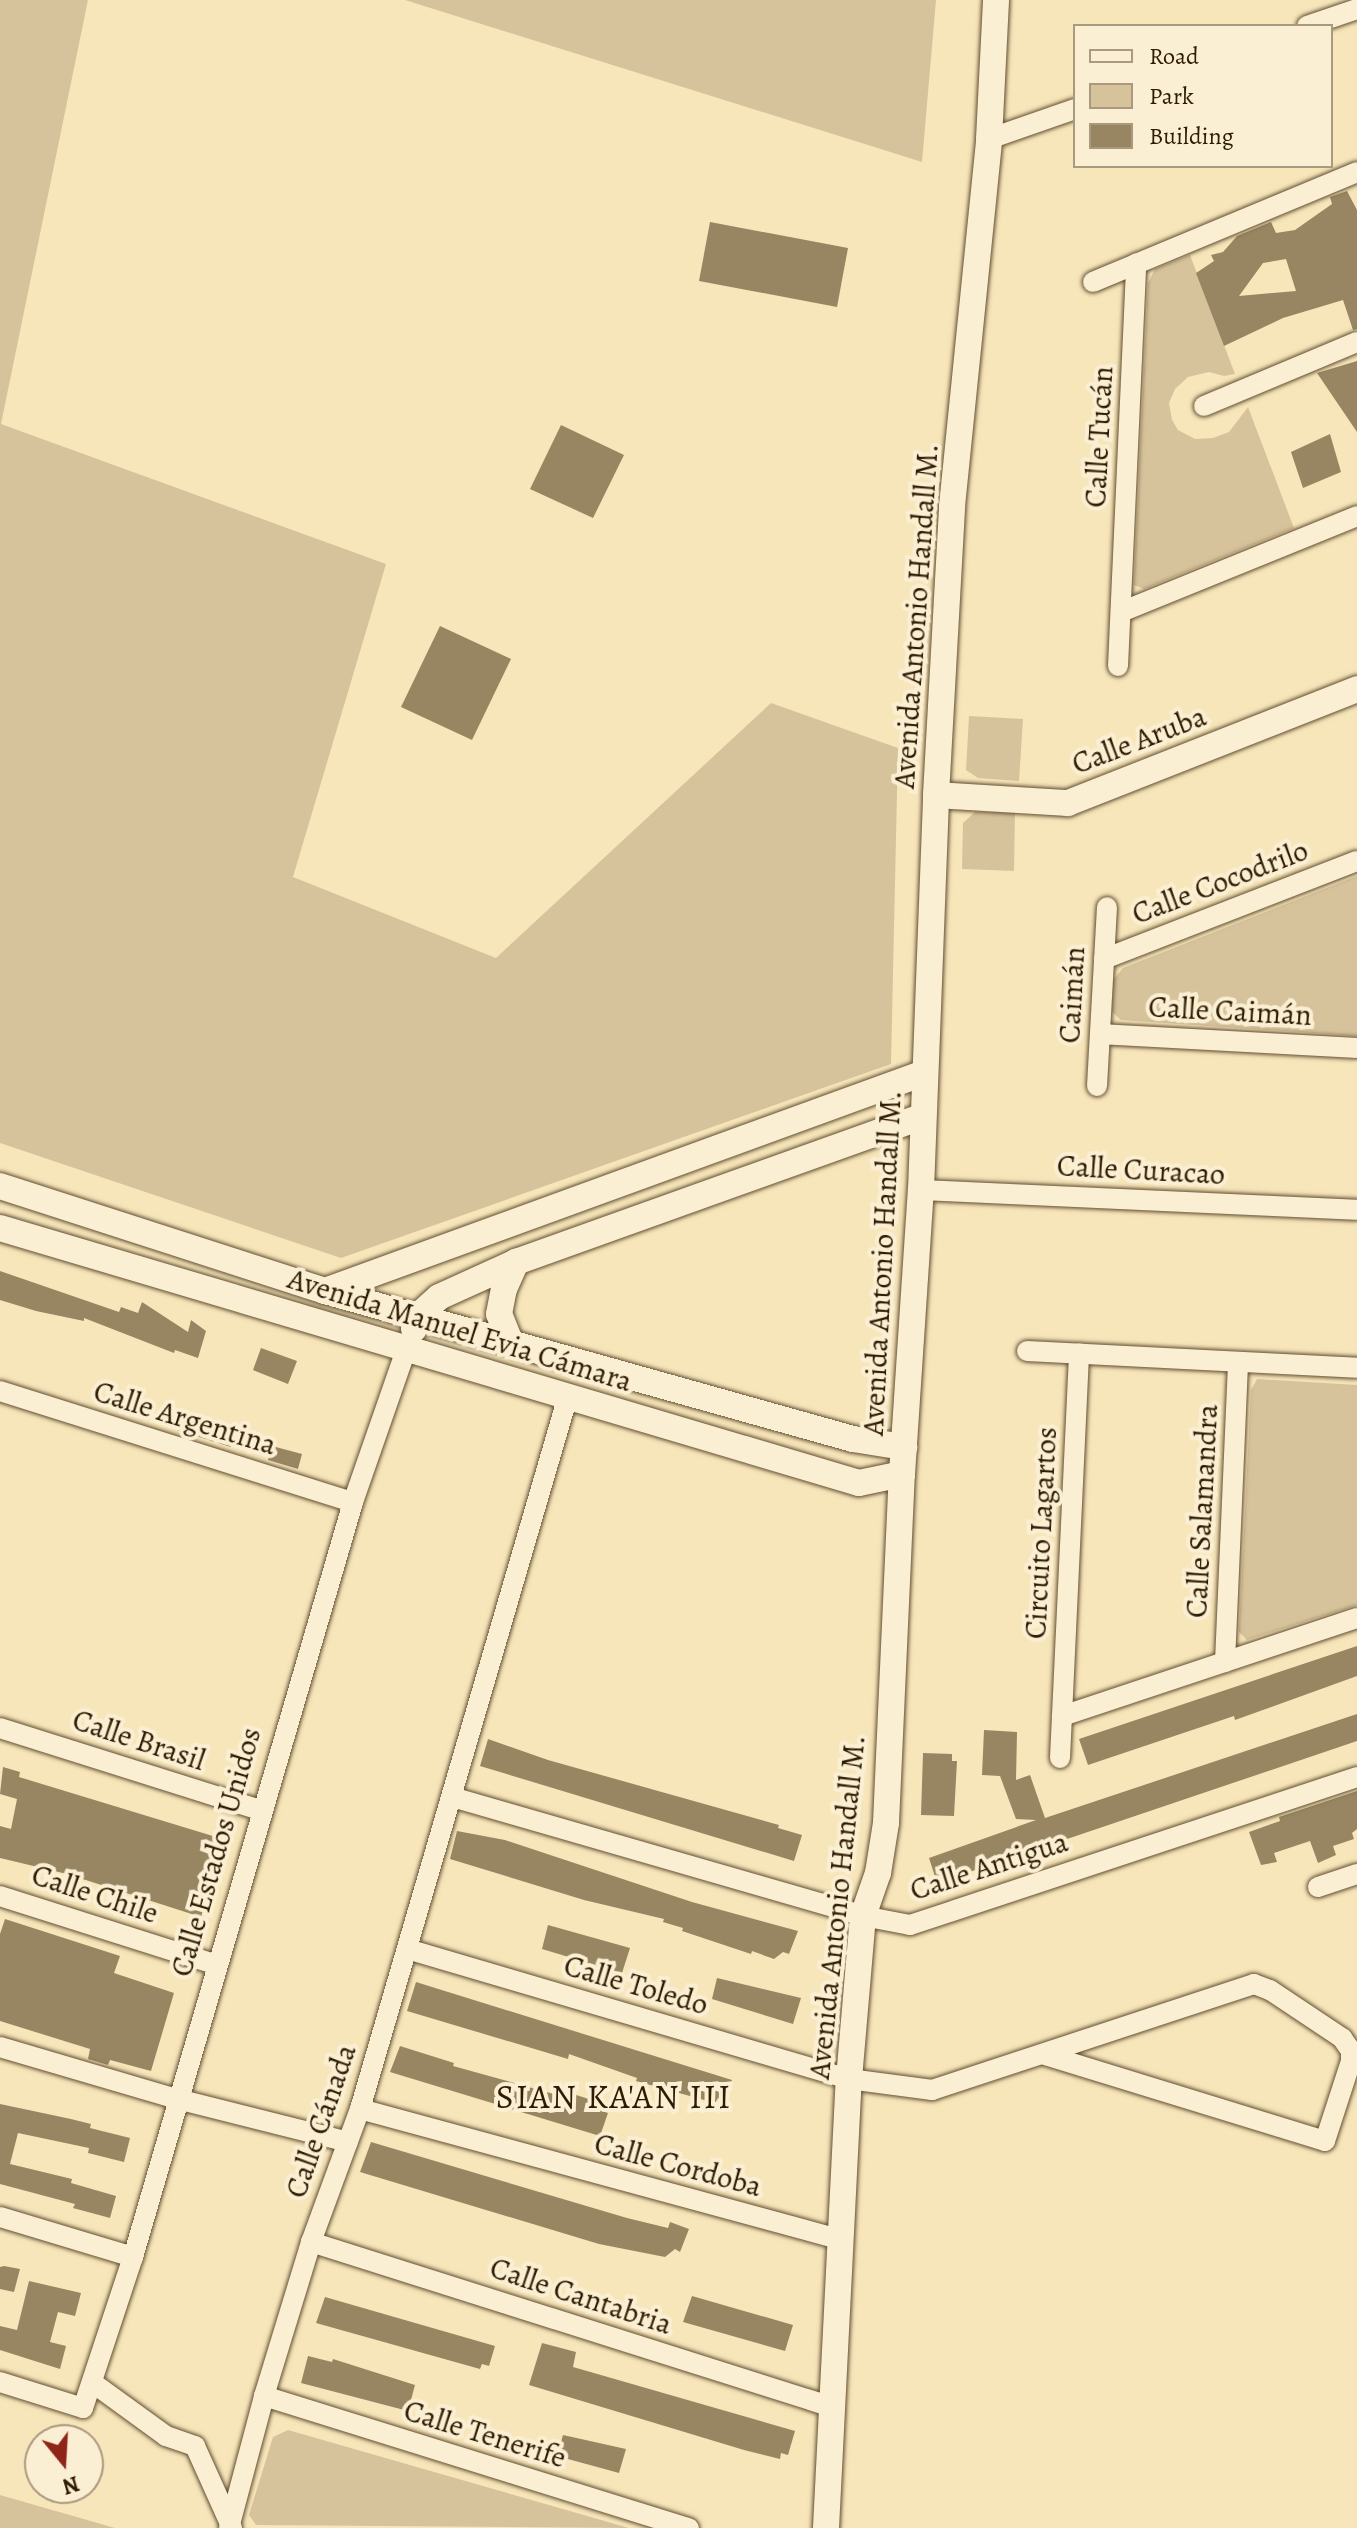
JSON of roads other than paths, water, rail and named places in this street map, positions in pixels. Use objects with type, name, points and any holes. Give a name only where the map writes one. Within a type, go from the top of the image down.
[{"type":"street","name":"Avenida Antonio Handall M.","points":[[826,2528],[849,2079],[863,1916],[878,1873],[886,1823],[902,1474],[921,1190],[936,795],[952,506],[989,139],[996,0]]},
{"type":"street","points":[[1313,24],[1357,9]]},
{"type":"street","points":[[989,139],[1073,110]]},
{"type":"street","points":[[1093,282],[1357,172]]},
{"type":"street","name":"Calle Tucán","points":[[1118,666],[1136,263]]},
{"type":"street","points":[[1204,406],[1357,342]]},
{"type":"street","points":[[1121,612],[1357,516]]},
{"type":"street","name":"Calle Aruba","points":[[936,795],[1068,803],[1357,689]]},
{"type":"street","name":"Calle Cocodrilo","points":[[1104,959],[1357,861]]},
{"type":"street","name":"Caimán","points":[[1097,1086],[1107,907]]},
{"type":"street","name":"Calle Caimán","points":[[1100,1034],[1357,1048]]},
{"type":"street","name":"Avenida Manuel Evia Cámara","points":[[325,1291],[924,1073]]},
{"type":"street","name":"Avenida Manuel Evia Cámara","points":[[418,1316],[439,1297],[516,1262],[922,1117]]},
{"type":"street","name":"Avenida Manuel Evia Cámara","points":[[0,1186],[325,1291],[853,1439],[904,1447]]},
{"type":"street","name":"Calle Curacao","points":[[921,1190],[1357,1210]]},
{"type":"street","name":"Avenida Manuel Evia Cámara","points":[[0,1228],[859,1483],[902,1474]]},
{"type":"street","points":[[510,1341],[499,1314],[504,1289],[516,1262]]},
{"type":"street","name":"Calle Estados Unidos","points":[[0,2382],[83,2408],[93,2383],[133,2257],[260,1810],[353,1502],[418,1316]]},
{"type":"street","points":[[1027,1351],[1357,1368]]},
{"type":"street","name":"Circuito Lagartos","points":[[1060,1758],[1079,1353]]},
{"type":"street","name":"Calle Salamandra","points":[[1225,1662],[1238,1362]]},
{"type":"street","name":"Calle Argentina","points":[[0,1391],[353,1502]]},
{"type":"street","name":"Calle Cánada","points":[[230,2528],[264,2396],[311,2242],[360,2109],[568,1396]]},
{"type":"street","points":[[1062,1716],[1357,1618]]},
{"type":"street","name":"Calle Brasil","points":[[0,1728],[260,1810]]},
{"type":"street","name":"Calle Antigua","points":[[452,1797],[863,1916],[910,1925],[1357,1777]]},
{"type":"street","points":[[1318,1887],[1357,1874]]},
{"type":"street","name":"Calle Chile","points":[[0,1896],[217,1965]]},
{"type":"street","name":"Calle Toledo","points":[[407,1949],[849,2079],[932,2090],[1254,1984],[1270,1990],[1342,2038],[1351,2051],[1351,2061],[1325,2141],[1045,2055]]},
{"type":"street","points":[[0,2047],[177,2099],[348,2142]]},
{"type":"street","name":"Calle Cordoba","points":[[360,2109],[841,2240]]},
{"type":"street","points":[[0,2217],[133,2257]]},
{"type":"street","name":"Calle Cantabria","points":[[311,2242],[832,2407]]},
{"type":"street","points":[[93,2383],[166,2436],[195,2446],[230,2528]]},
{"type":"street","name":"Calle Tenerife","points":[[264,2396],[689,2528]]},
{"type":"district","name":"SIAN KA'AN III","points":[[614,2097]]}]
